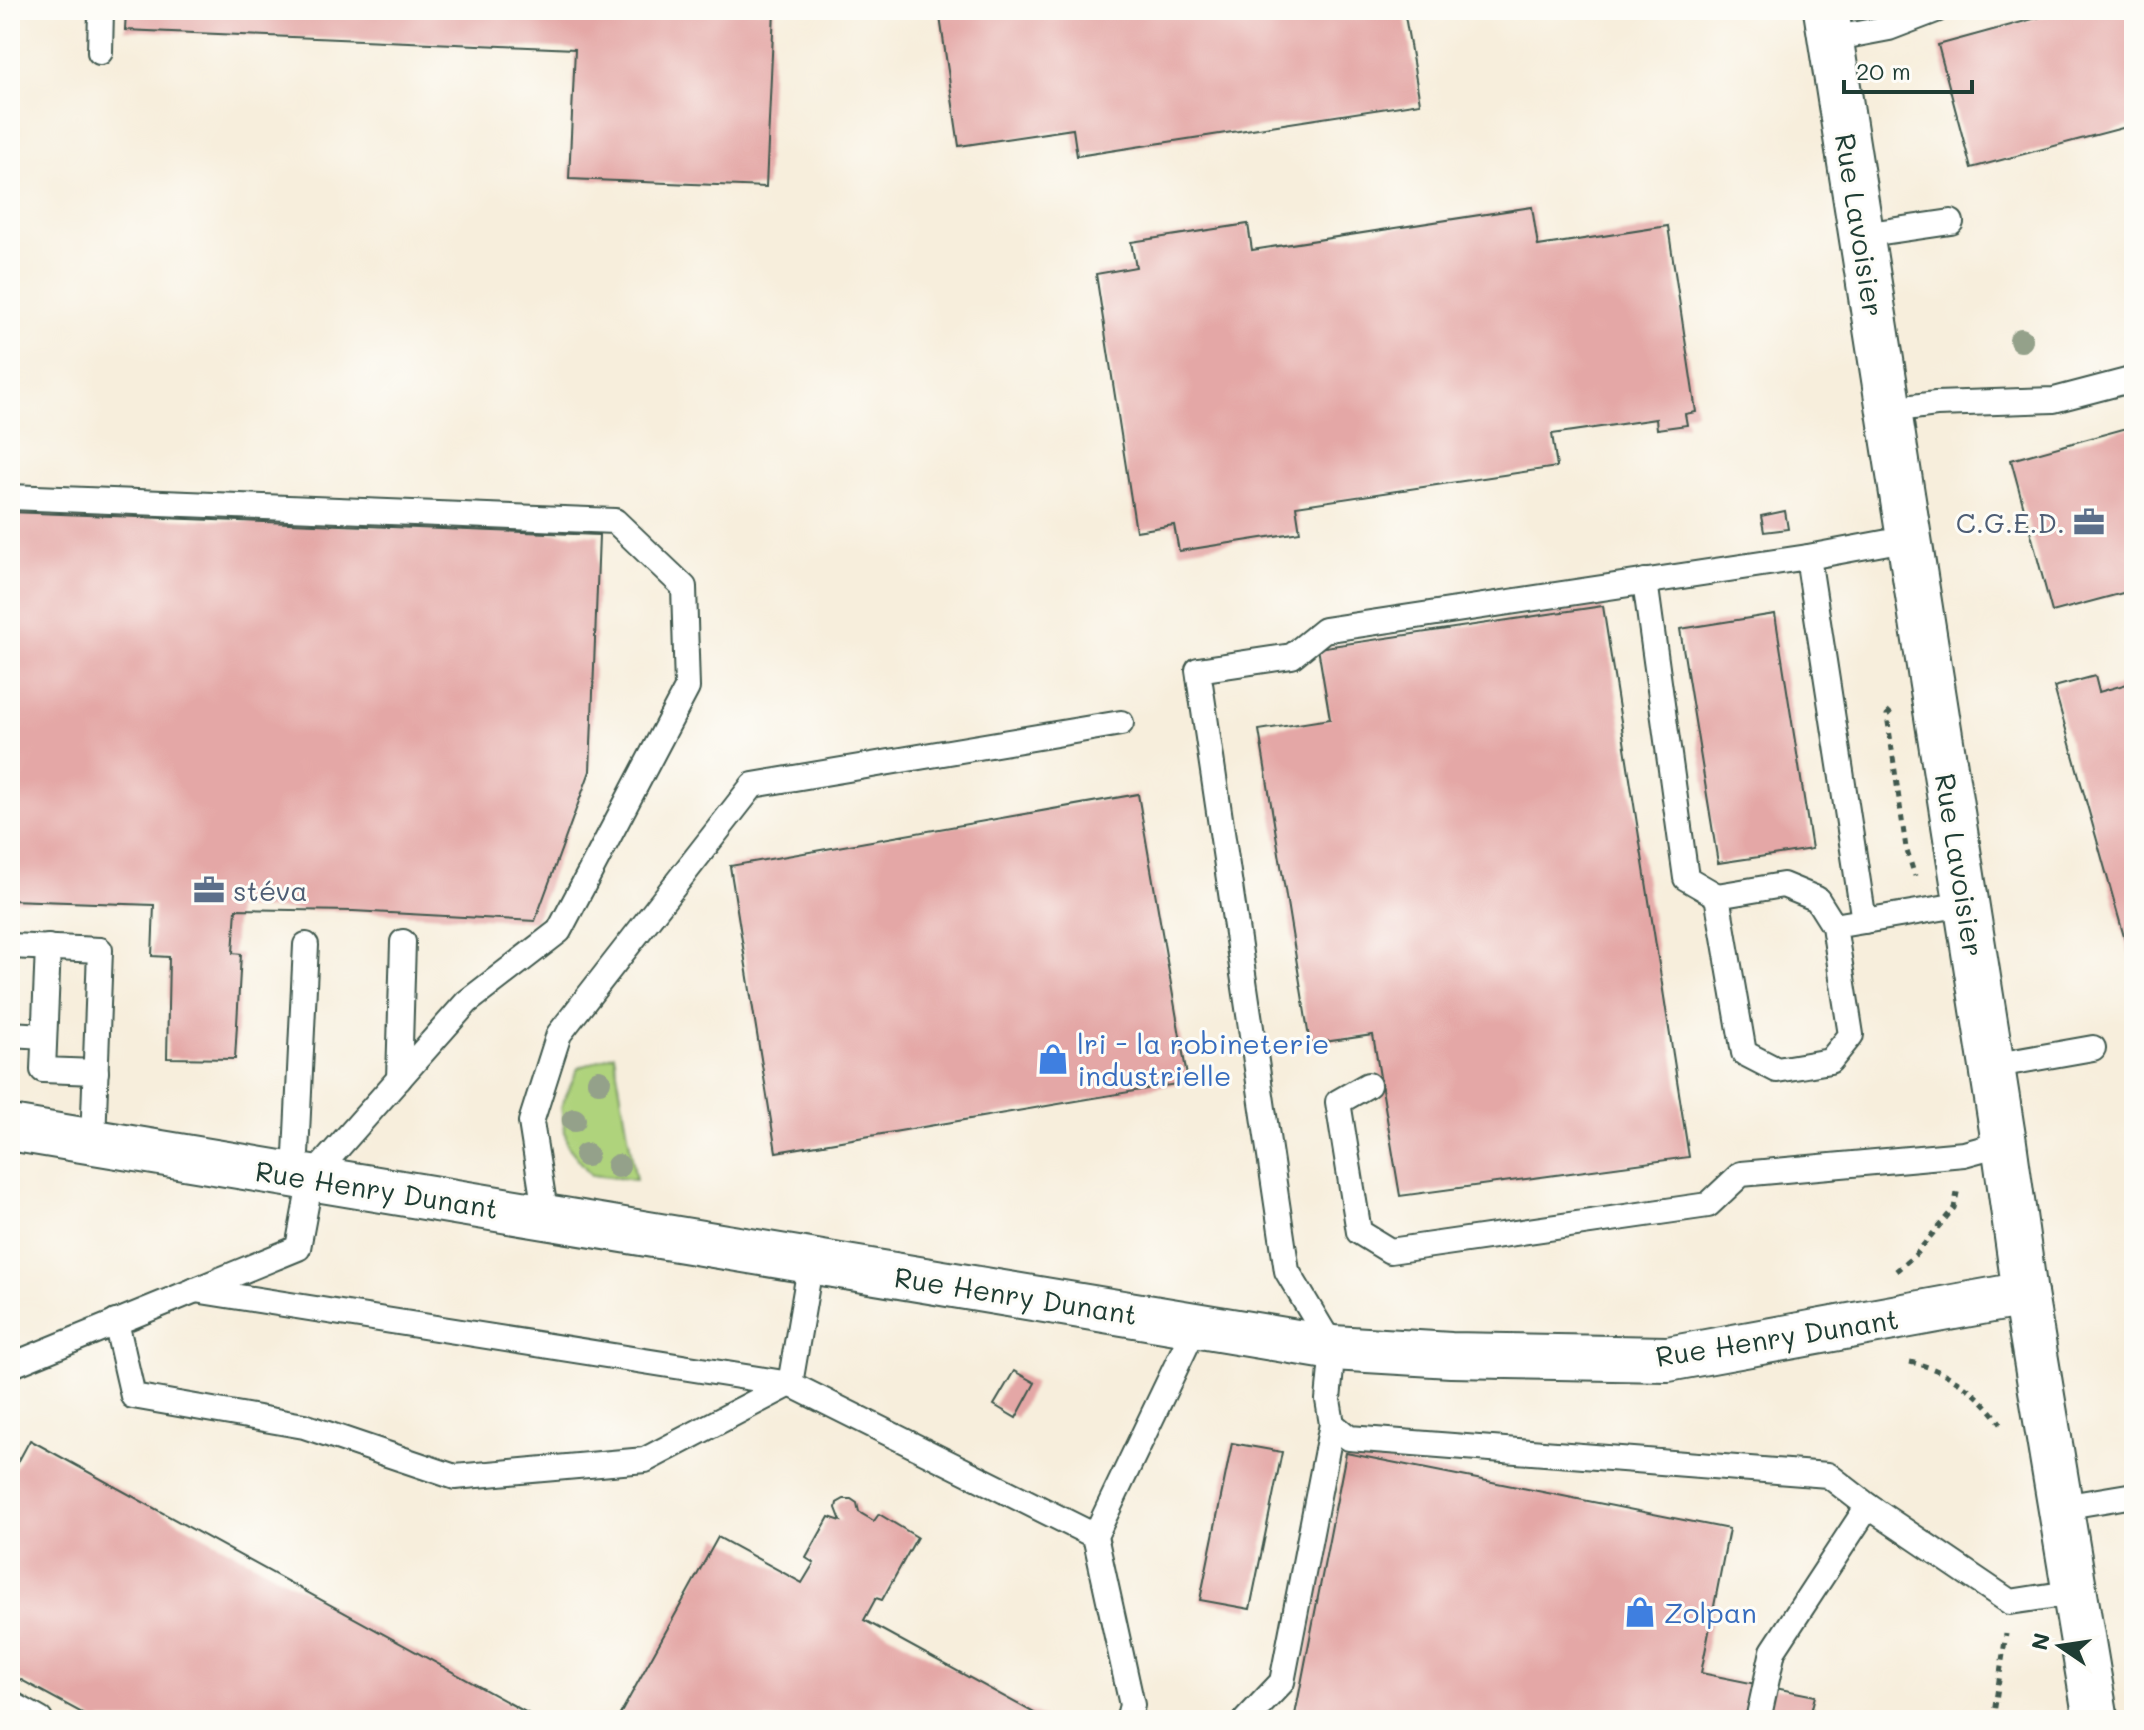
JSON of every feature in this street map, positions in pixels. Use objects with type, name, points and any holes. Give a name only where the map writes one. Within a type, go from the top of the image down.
[{"type":"street","name":"Rue Lavoisier","points":[[1828,24],[2025,1294],[2096,1720]]},
{"type":"street","name":"Rue Henry Dunant","points":[[10,1128],[1333,1348],[1451,1355],[1668,1359],[2025,1294]]},
{"type":"lane","points":[[100,52],[101,10]]},
{"type":"lane","points":[[1828,24],[1889,28],[1936,10]]},
{"type":"lane","points":[[1862,235],[1951,222]]},
{"type":"lane","points":[[1890,410],[1936,404],[2054,400],[2134,379]]},
{"type":"lane","points":[[10,497],[615,521],[684,587],[687,688],[559,931],[467,1002],[399,1079],[303,1177]]},
{"type":"lane","points":[[1246,1720],[1282,1682],[1332,1424],[1328,1400],[1333,1348],[1287,1271],[1198,670],[1292,656],[1324,630],[1808,557],[1910,538]]},
{"type":"lane","points":[[1808,557],[1864,921]]},
{"type":"lane","points":[[1645,581],[1686,878],[1717,896],[1783,885],[1817,899],[1834,926],[1851,1035],[1830,1061],[1777,1070],[1744,1053],[1717,896]]},
{"type":"lane","points":[[546,1217],[531,1122],[559,1034],[753,785],[1121,723]]},
{"type":"lane","points":[[1834,926],[1965,904]]},
{"type":"lane","points":[[399,1079],[403,942]]},
{"type":"lane","points":[[10,1366],[298,1248],[303,1177],[306,945]]},
{"type":"lane","points":[[10,946],[100,950],[93,1142]]},
{"type":"lane","points":[[48,947],[43,1070],[96,1072]]},
{"type":"lane","points":[[10,1034],[44,1036]]},
{"type":"lane","points":[[1991,1066],[2093,1048]]},
{"type":"lane","points":[[1368,1085],[1338,1102],[1359,1232],[1390,1251],[1708,1205],[1741,1174],[1964,1154],[2004,1143]]},
{"type":"lane","points":[[790,1384],[811,1261]]},
{"type":"lane","points":[[195,1290],[790,1384],[1095,1536]]},
{"type":"lane","points":[[116,1322],[133,1396],[304,1426],[455,1477],[645,1460],[790,1384]]},
{"type":"lane","points":[[1128,1720],[1132,1705],[1095,1536],[1196,1325]]},
{"type":"lane","points":[[1332,1424],[1349,1438],[1828,1475],[1868,1506],[2010,1602],[2076,1592]]},
{"type":"lane","points":[[2062,1507],[2134,1495]]},
{"type":"lane","points":[[1758,1720],[1773,1651],[1868,1506]]},
{"type":"lane","points":[[10,1703],[40,1720]]},
{"type":"path","points":[[1993,1720],[2010,1602]]},
{"type":"green space","points":[[614,1054],[636,1180],[591,1175],[567,1145],[561,1107],[578,1068]]},
{"type":"building","points":[[126,10],[774,10],[766,187],[569,179],[575,49],[125,30]]},
{"type":"building","points":[[939,10],[1404,10],[1420,103],[1077,156],[1073,129],[959,146]]},
{"type":"building","points":[[2066,10],[2134,10],[2134,125],[1971,168],[1938,45]]},
{"type":"building","points":[[1532,207],[1538,246],[1668,226],[1696,412],[1685,414],[1687,425],[1657,429],[1656,419],[1552,434],[1557,467],[1296,506],[1300,532],[1179,551],[1174,525],[1136,531],[1096,274],[1136,267],[1131,242],[1248,224],[1252,250]]},
{"type":"building","points":[[2134,426],[2134,590],[2052,612],[2011,460]]},
{"type":"building","points":[[1785,511],[1788,529],[1764,532],[1761,516]]},
{"type":"building","points":[[10,512],[599,535],[590,771],[535,921],[353,911],[236,909],[233,953],[241,954],[235,1059],[167,1058],[169,957],[152,956],[154,905],[10,900]]},
{"type":"building","points":[[1603,606],[1689,1157],[1400,1196],[1373,1035],[1310,1044],[1259,730],[1330,719],[1318,648]]},
{"type":"building","points":[[1775,614],[1812,849],[1718,863],[1680,629]]},
{"type":"building","points":[[2095,676],[2099,692],[2134,682],[2134,957],[2130,958],[2054,687]]},
{"type":"building","points":[[1138,794],[1188,1082],[776,1152],[730,866]]},
{"type":"building","points":[[1014,1371],[1035,1383],[1016,1418],[994,1405]]},
{"type":"building","points":[[30,1440],[540,1720],[95,1720],[10,1674],[10,1477]]},
{"type":"building","points":[[1232,1443],[1282,1452],[1250,1609],[1200,1600]]},
{"type":"building","points":[[1346,1453],[1729,1529],[1701,1673],[1815,1696],[1809,1720],[1294,1720]]},
{"type":"building","points":[[844,1499],[857,1503],[859,1512],[874,1521],[879,1514],[917,1537],[882,1600],[876,1598],[864,1620],[1047,1720],[617,1720],[718,1537],[802,1583],[814,1563],[806,1558],[829,1517],[841,1521],[836,1508],[837,1503]]},
{"type":"place","name":"C.G.E.D.","points":[[2089,522]]},
{"type":"place","name":"stéva","points":[[209,890]]},
{"type":"place","name":"lri - la robineterie industrielle","points":[[1053,1059]]},
{"type":"place","name":"Zolpan","points":[[1640,1612]]}]
